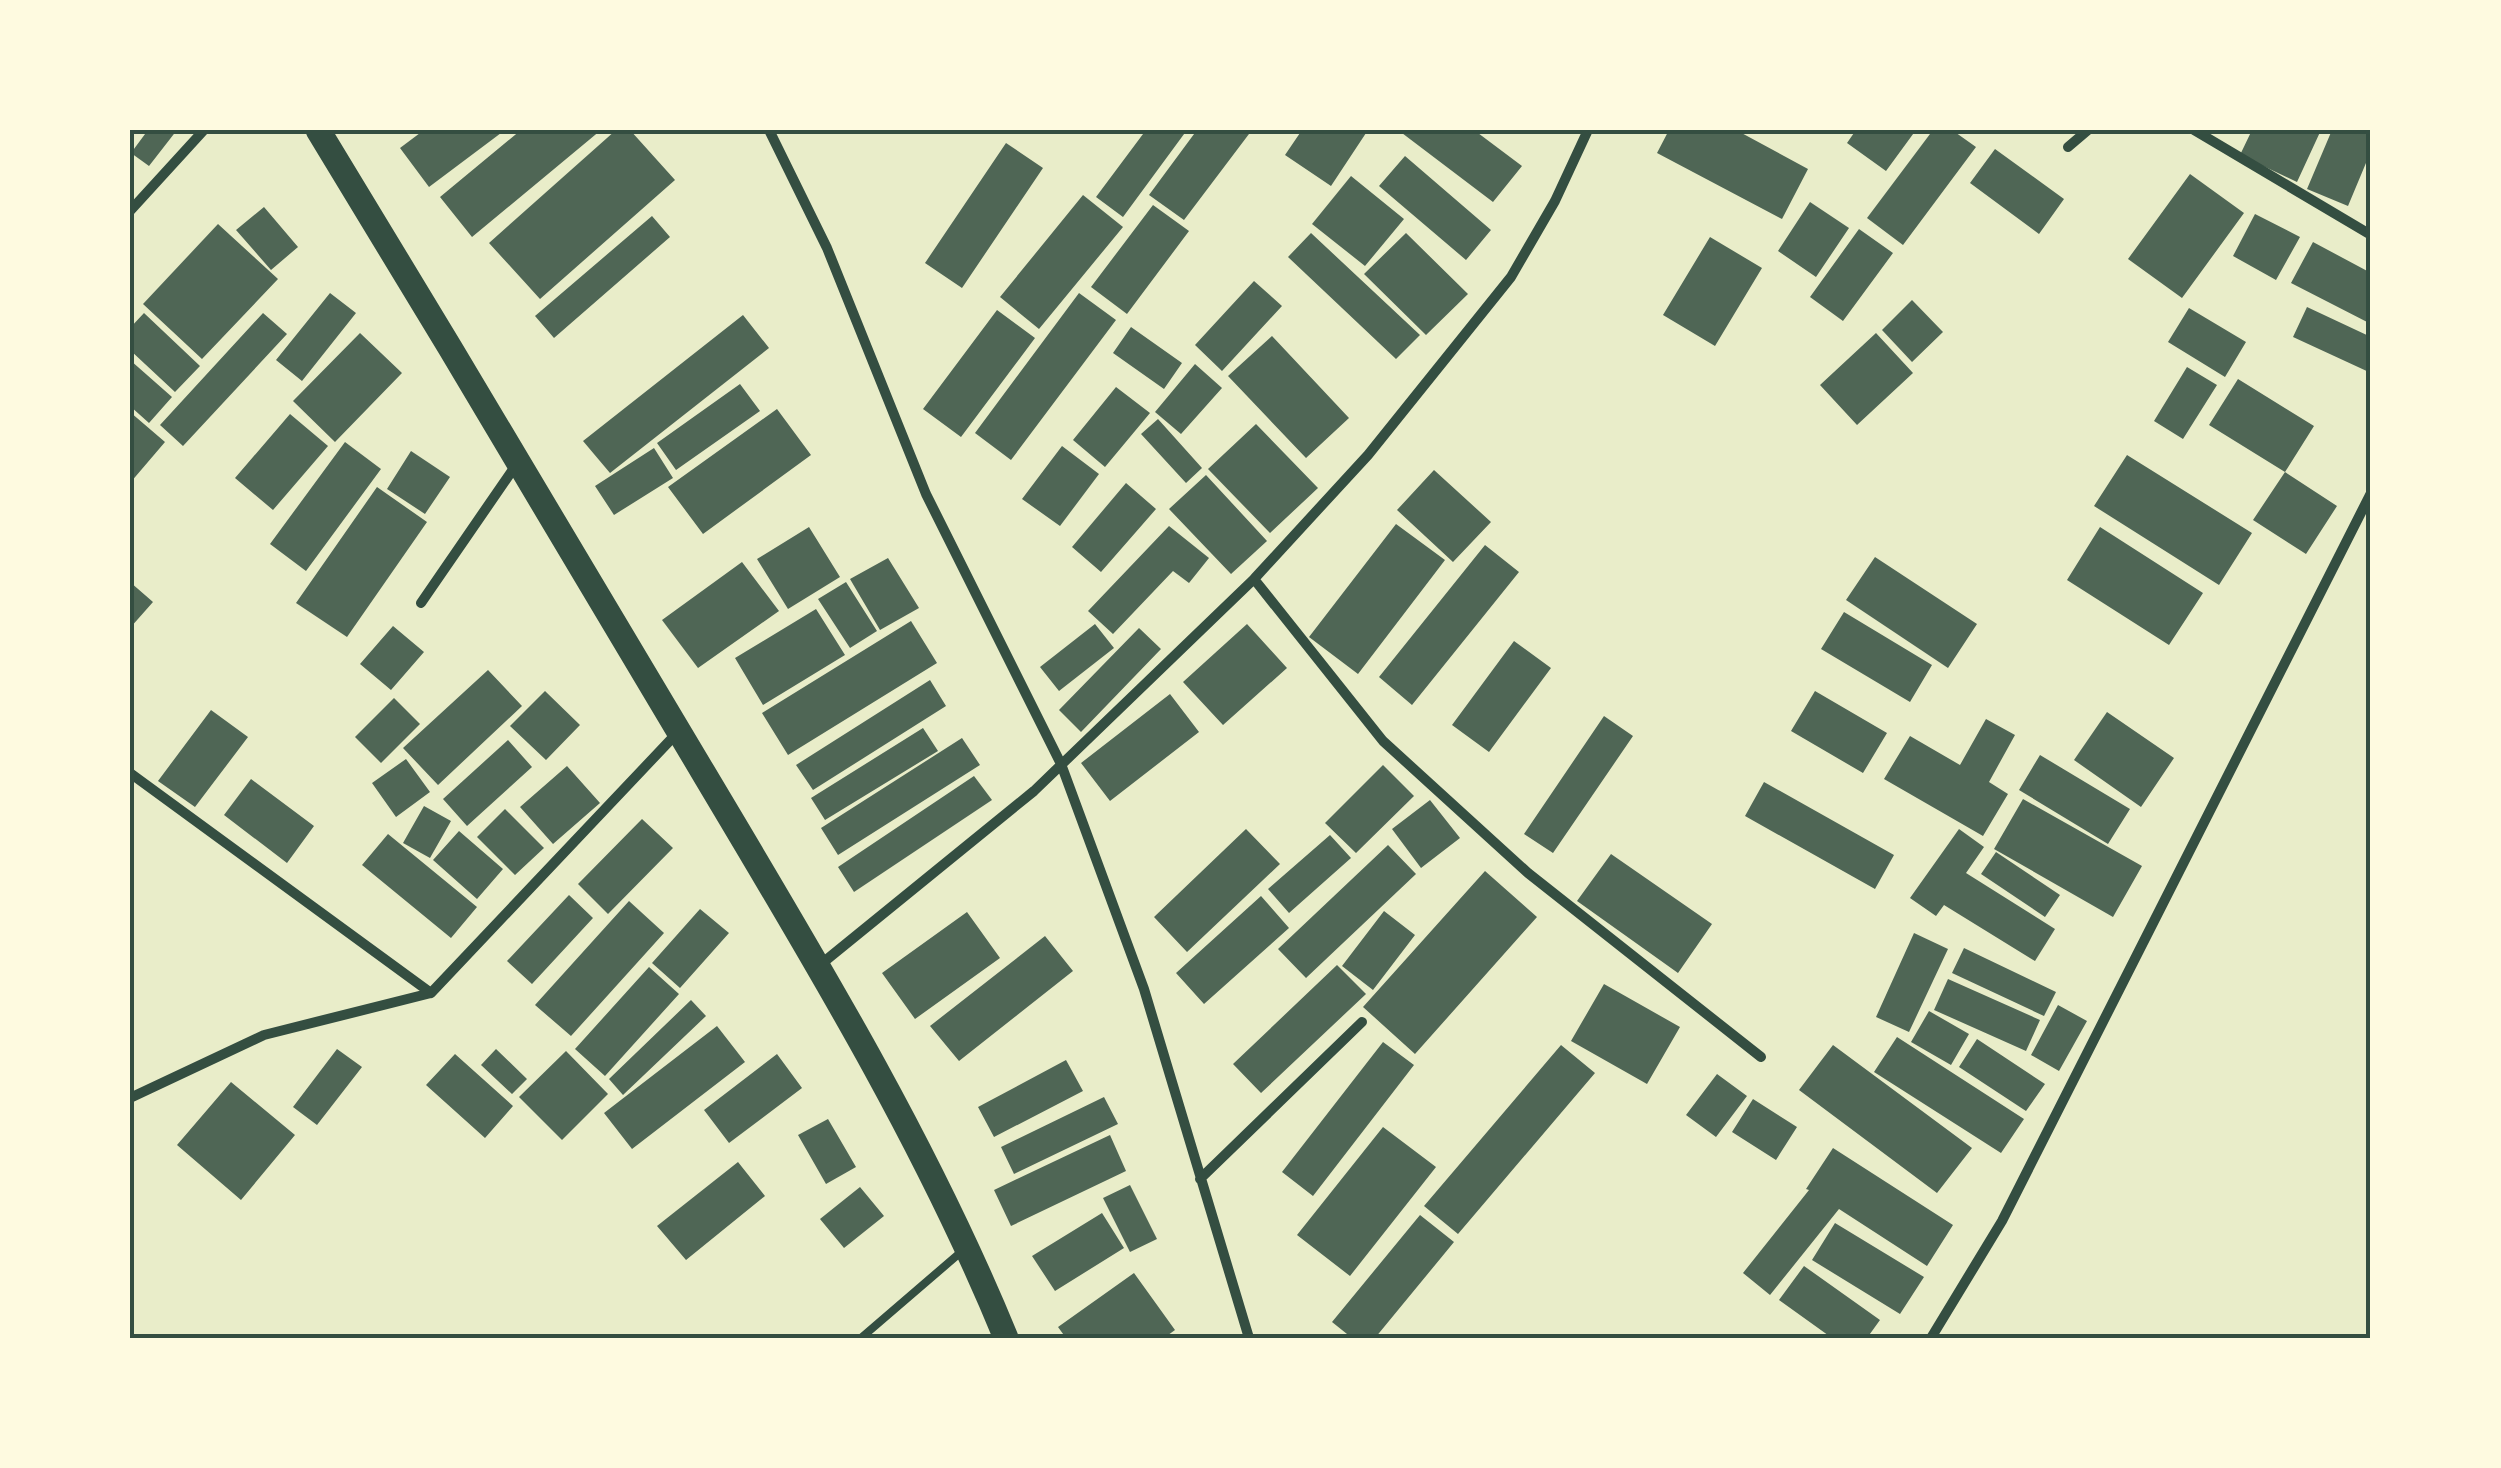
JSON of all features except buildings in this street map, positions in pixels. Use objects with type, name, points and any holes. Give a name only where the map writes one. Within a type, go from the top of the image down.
[{"type":"main road","points":[[318,130],[520,460],[818,967],[968,1246],[1006,1338]]},
{"type":"street","points":[[130,210],[204,130]]},
{"type":"street","points":[[769,130],[827,248],[926,494],[1061,764],[1144,989],[1249,1338]]},
{"type":"street","points":[[818,967],[1034,791],[1254,579],[1368,455],[1511,277],[1555,201],[1588,130]]},
{"type":"street","points":[[2068,146],[2088,130]]},
{"type":"street","points":[[2194,130],[2371,235]]},
{"type":"street","points":[[421,604],[520,460]]},
{"type":"street","points":[[1931,1338],[2002,1221],[2371,493]]},
{"type":"street","points":[[1254,579],[1382,741],[1528,873],[1761,1057]]},
{"type":"street","points":[[130,1098],[264,1036],[432,993],[679,731]]},
{"type":"street","points":[[130,772],[432,993]]},
{"type":"street","points":[[1200,1179],[1362,1022]]},
{"type":"lane","points":[[861,1338],[968,1246]]}]
